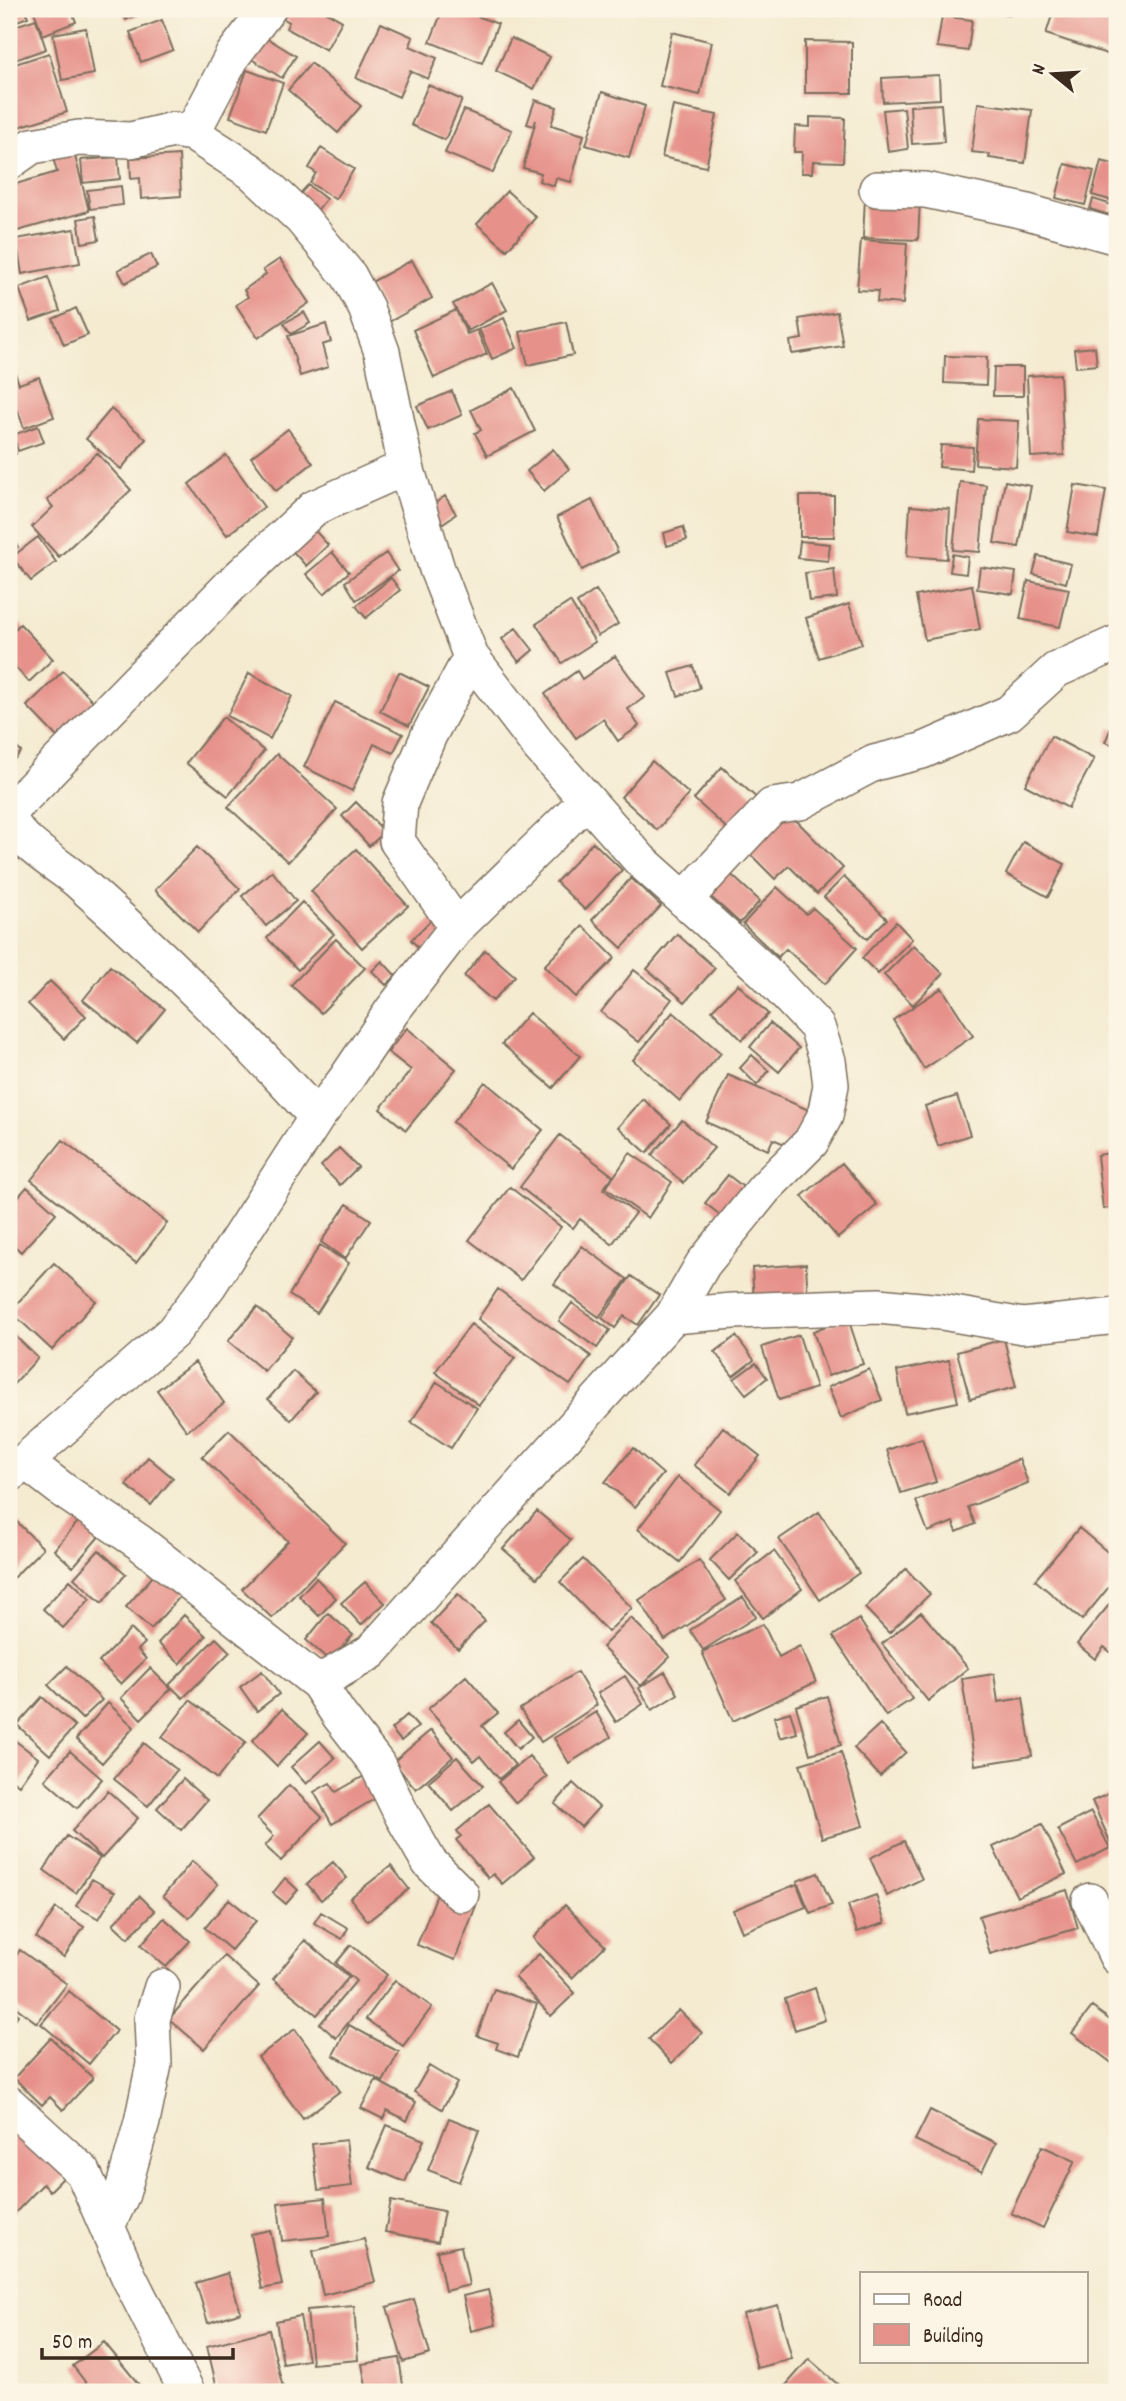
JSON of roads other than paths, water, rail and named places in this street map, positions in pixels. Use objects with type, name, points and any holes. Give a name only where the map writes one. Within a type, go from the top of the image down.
[{"type":"street","points":[[192,133],[233,55],[268,9]]},
{"type":"street","points":[[9,162],[32,146],[79,138],[131,140],[173,130],[192,133],[252,172],[302,219],[349,276],[366,309],[382,352],[407,467],[437,569],[471,657],[540,747],[641,861],[765,972],[817,1027],[828,1060],[831,1085],[825,1116],[811,1142],[764,1189],[703,1264],[673,1317],[371,1651],[318,1683]]},
{"type":"street","points":[[877,189],[925,190],[1024,211],[1117,237]]},
{"type":"street","points":[[317,1117],[279,1075],[147,943],[68,872],[28,842],[14,826],[11,816],[15,806],[231,585],[314,508],[407,467]]},
{"type":"street","points":[[684,900],[772,806],[800,802],[874,763],[922,751],[1009,713],[1056,670],[1117,643]]},
{"type":"street","points":[[457,927],[397,841],[400,803],[429,735],[471,657]]},
{"type":"street","points":[[461,1894],[429,1861],[377,1764],[318,1683],[139,1542],[64,1491],[17,1468],[173,1332],[209,1285],[317,1117],[346,1080],[392,1011],[457,927],[586,801]]},
{"type":"street","points":[[673,1317],[733,1311],[878,1306],[942,1312],[1023,1326],[1117,1316]]},
{"type":"street","points":[[1090,1901],[1117,1957]]},
{"type":"street","points":[[108,2224],[122,2194],[142,2122],[154,2064],[152,2019],[162,1987]]},
{"type":"street","points":[[9,2104],[83,2172],[129,2277],[187,2392]]},
{"type":"street","points":[[83,2172],[128,2166]]}]
